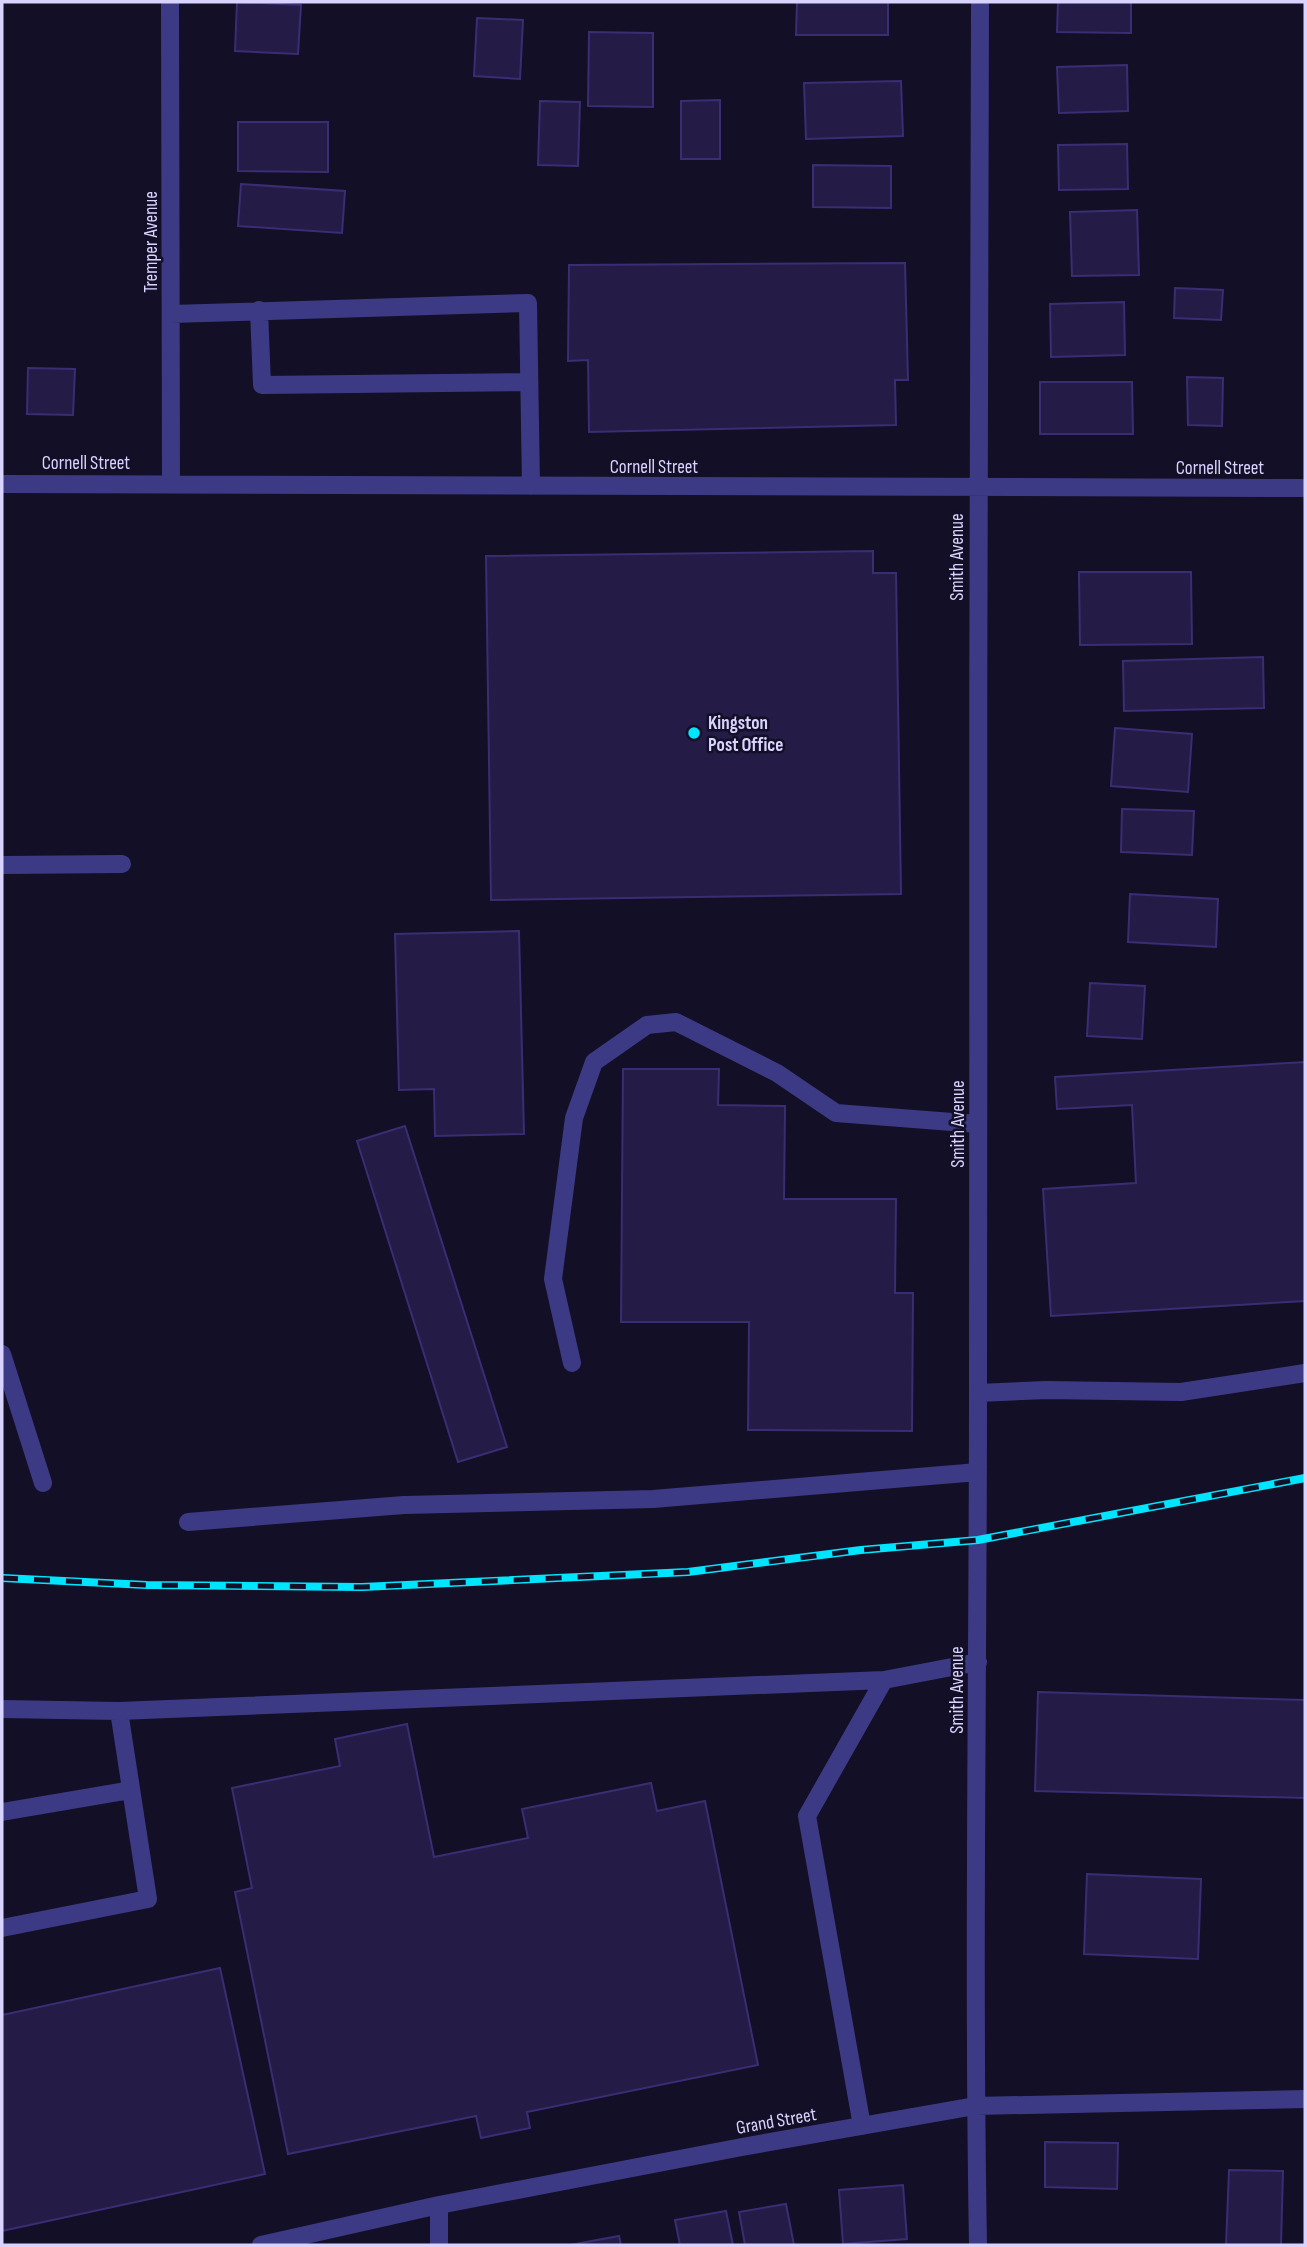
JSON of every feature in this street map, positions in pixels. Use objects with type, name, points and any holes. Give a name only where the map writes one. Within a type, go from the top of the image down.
[{"type":"street","name":"Tremper Avenue","points":[[170,2],[171,483]]},
{"type":"street","name":"Smith Avenue","points":[[978,2245],[975,2106],[980,2]]},
{"type":"street","points":[[171,314],[528,303],[531,486]]},
{"type":"street","points":[[259,310],[262,385],[528,382]]},
{"type":"street","name":"Cornell Street","points":[[2,484],[1305,488]]},
{"type":"street","points":[[2,865],[122,864]]},
{"type":"street","points":[[572,1363],[553,1279],[574,1118],[594,1062],[647,1024],[676,1022],[777,1073],[836,1113],[978,1124]]},
{"type":"street","points":[[2,1354],[43,1483]]},
{"type":"street","points":[[978,1392],[1181,1392],[1305,1373]]},
{"type":"street","points":[[188,1522],[404,1505],[653,1499],[978,1472]]},
{"type":"street","points":[[2,1709],[119,1710],[884,1680],[978,1662]]},
{"type":"street","points":[[862,2126],[807,1816],[884,1680]]},
{"type":"street","points":[[2,1928],[148,1899],[119,1710]]},
{"type":"street","points":[[2,1812],[131,1790]]},
{"type":"street","name":"Grand Street","points":[[270,2244],[439,2205],[975,2106],[1305,2099]]},
{"type":"street","points":[[439,2205],[439,2245]]},
{"type":"building","points":[[237,2],[301,5],[298,54],[235,51]]},
{"type":"building","points":[[797,2],[888,2],[888,35],[796,35]]},
{"type":"building","points":[[1058,2],[1131,2],[1131,33],[1057,32]]},
{"type":"building","points":[[477,18],[523,20],[520,79],[474,76]]},
{"type":"building","points":[[589,32],[653,33],[653,107],[588,106]]},
{"type":"building","points":[[1127,65],[1128,111],[1059,113],[1057,67]]},
{"type":"building","points":[[901,81],[903,136],[806,139],[804,83]]},
{"type":"building","points":[[720,100],[720,159],[681,159],[681,101]]},
{"type":"building","points":[[540,101],[580,102],[578,166],[538,165]]},
{"type":"building","points":[[238,122],[328,122],[328,172],[238,171]]},
{"type":"building","points":[[1127,144],[1128,189],[1059,190],[1058,145]]},
{"type":"building","points":[[813,165],[891,166],[891,208],[813,207]]},
{"type":"building","points":[[241,184],[345,191],[342,233],[238,226]]},
{"type":"building","points":[[1137,210],[1139,275],[1072,276],[1070,212]]},
{"type":"building","points":[[905,263],[908,380],[895,380],[896,425],[589,432],[588,360],[568,361],[569,265]]},
{"type":"building","points":[[1175,288],[1223,290],[1221,320],[1174,318]]},
{"type":"building","points":[[1124,302],[1125,355],[1051,357],[1050,304]]},
{"type":"building","points":[[28,368],[75,369],[73,415],[27,414]]},
{"type":"building","points":[[1187,377],[1223,378],[1222,426],[1188,425]]},
{"type":"building","points":[[1040,382],[1132,382],[1133,434],[1040,434]]},
{"type":"building","name":"Kingston Post Office","points":[[873,551],[873,573],[896,573],[901,894],[491,900],[486,556]]},
{"type":"building","points":[[1079,572],[1191,572],[1192,644],[1080,645]]},
{"type":"building","points":[[1263,657],[1264,708],[1124,711],[1123,661]]},
{"type":"building","points":[[1115,728],[1192,734],[1188,792],[1111,786]]},
{"type":"building","points":[[1122,809],[1194,811],[1192,855],[1121,852]]},
{"type":"building","points":[[1130,894],[1218,899],[1216,947],[1128,942]]},
{"type":"building","points":[[519,931],[524,1134],[435,1136],[434,1089],[399,1090],[395,934]]},
{"type":"building","points":[[1090,983],[1145,986],[1142,1039],[1087,1036]]},
{"type":"building","points":[[1305,1062],[1305,1301],[1051,1316],[1043,1189],[1136,1183],[1132,1105],[1057,1109],[1055,1077]]},
{"type":"building","points":[[623,1069],[719,1069],[718,1105],[785,1106],[784,1199],[896,1199],[895,1293],[913,1293],[912,1431],[748,1430],[749,1322],[621,1322]]},
{"type":"building","points":[[405,1126],[507,1447],[458,1462],[357,1141]]},
{"type":"building","points":[[1038,1692],[1305,1700],[1305,1798],[1035,1791]]},
{"type":"building","points":[[407,1724],[434,1857],[528,1838],[522,1809],[651,1783],[657,1811],[705,1801],[758,2065],[527,2112],[530,2128],[481,2138],[476,2116],[288,2154],[235,1892],[252,1888],[232,1788],[340,1766],[335,1739]]},
{"type":"building","points":[[1087,1874],[1201,1879],[1198,1959],[1084,1954]]},
{"type":"building","points":[[220,1968],[265,2174],[2,2231],[2,2015]]},
{"type":"building","points":[[1045,2142],[1118,2143],[1117,2189],[1045,2187]]},
{"type":"building","points":[[1229,2170],[1283,2171],[1281,2245],[1226,2245]]},
{"type":"building","points":[[903,2185],[907,2239],[843,2244],[839,2190]]},
{"type":"building","points":[[786,2204],[794,2245],[745,2245],[739,2212]]},
{"type":"building","points":[[726,2211],[733,2245],[680,2245],[675,2220]]},
{"type":"building","points":[[619,2236],[621,2245],[570,2245]]},
{"type":"railway","points":[[2,1578],[147,1585],[362,1587],[688,1572],[861,1550],[978,1540],[1305,1478]]},
{"type":"place","name":"Kingston Post Office","points":[[694,733]]}]
